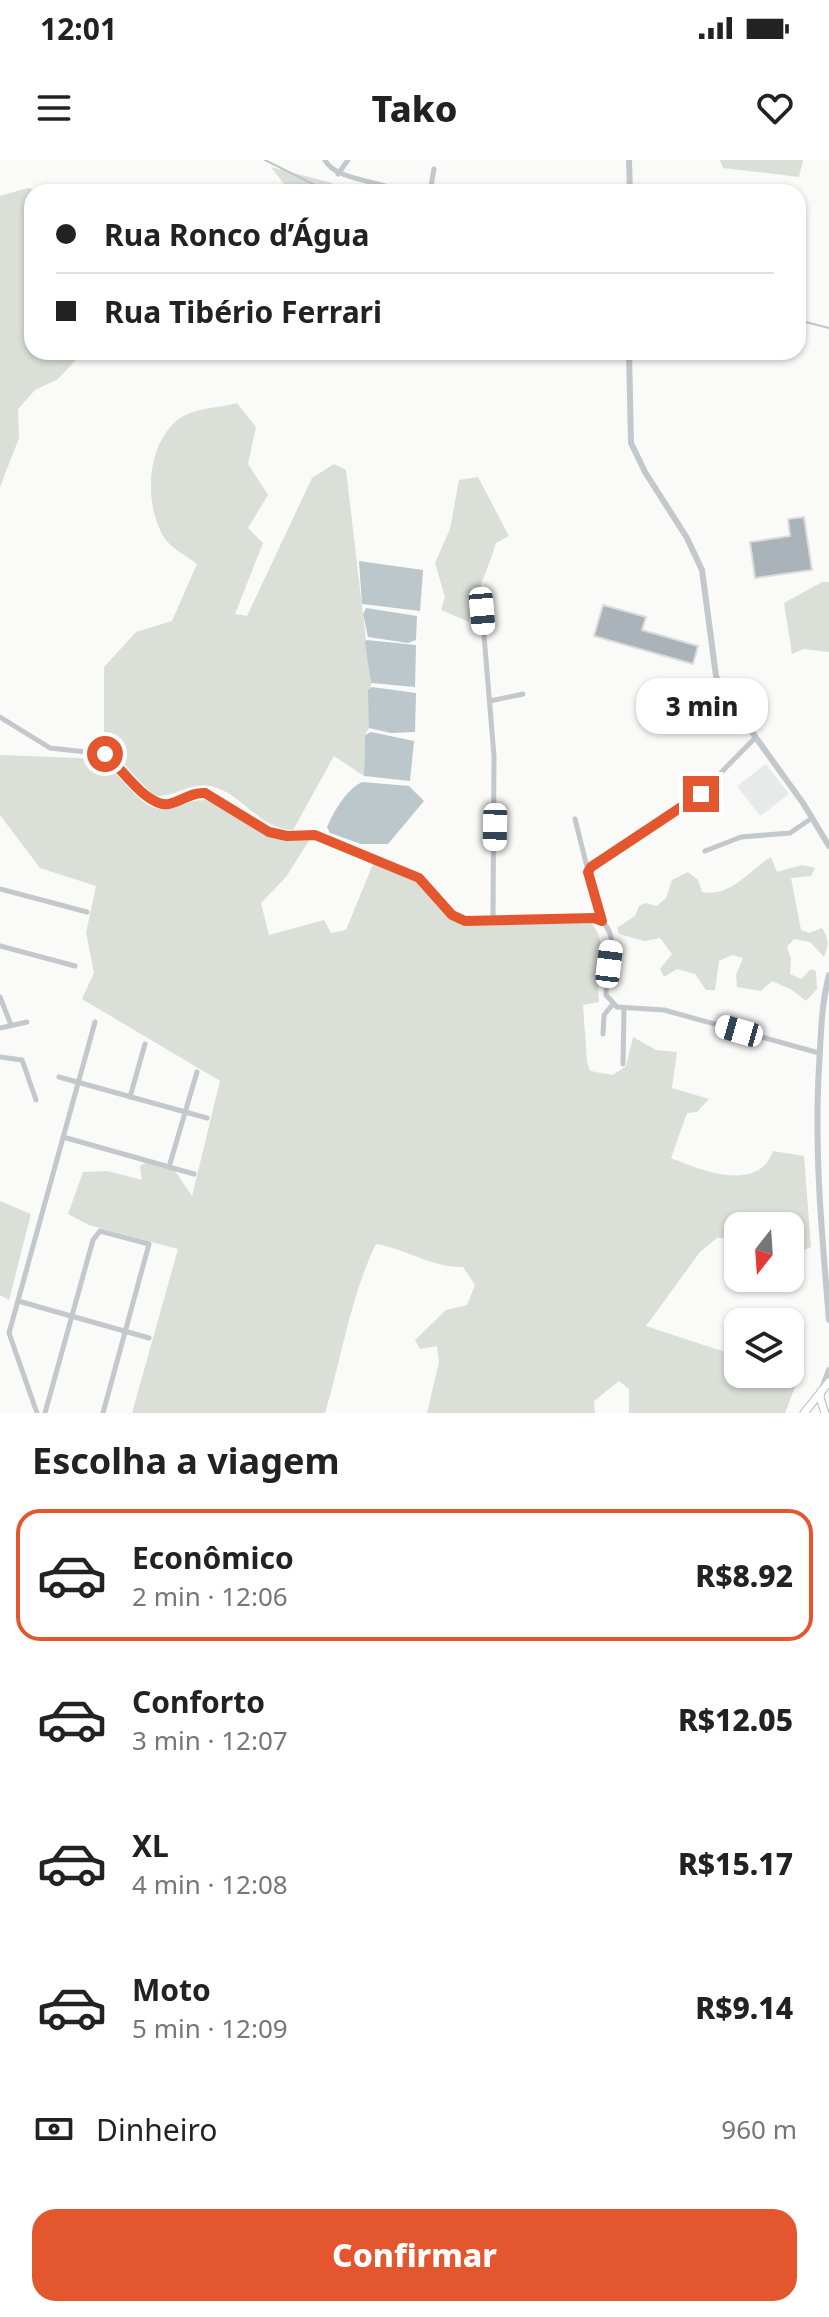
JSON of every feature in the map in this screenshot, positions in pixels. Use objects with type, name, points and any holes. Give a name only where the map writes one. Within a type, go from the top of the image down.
[{"type":"main road","points":[[827,1385],[821,1401],[827,1411]]},
{"type":"main road","points":[[804,1413],[827,1385]]},
{"type":"street","points":[[325,160],[338,174],[387,184]]},
{"type":"street","points":[[338,174],[348,160]]},
{"type":"street","points":[[629,160],[630,184]]},
{"type":"street","points":[[431,184],[434,169]]},
{"type":"street","points":[[629,360],[631,443],[687,538],[702,570],[716,676],[829,846]]},
{"type":"street","points":[[482,611],[495,796],[493,920]]},
{"type":"street","points":[[490,701],[523,694]]},
{"type":"street","points":[[0,717],[50,748],[105,754],[155,802],[167,804],[205,793],[269,832],[287,836],[315,835],[419,878],[459,919],[602,921]]},
{"type":"street","points":[[588,872],[595,862],[695,799],[755,738]]},
{"type":"street","points":[[705,851],[741,837],[790,833],[812,818]]},
{"type":"street","points":[[575,819],[602,921],[611,933],[606,989],[613,1004],[624,1010],[664,1010],[819,1053]]},
{"type":"street","points":[[0,889],[87,912]]},
{"type":"street","points":[[0,946],[75,966]]},
{"type":"street","points":[[829,975],[819,1053],[816,1119],[818,1194],[829,1320]]},
{"type":"street","points":[[0,997],[11,1025]]},
{"type":"street","points":[[603,1034],[604,1015],[613,1004]]},
{"type":"street","points":[[623,1064],[624,1010]]},
{"type":"street","points":[[0,1028],[27,1022]]},
{"type":"street","points":[[37,1413],[9,1338],[95,1022]]},
{"type":"street","points":[[130,1097],[145,1044]]},
{"type":"street","points":[[0,1057],[22,1060],[36,1100]]},
{"type":"street","points":[[169,1167],[197,1072]]},
{"type":"street","points":[[59,1077],[207,1118]]},
{"type":"street","points":[[63,1137],[194,1174]]},
{"type":"street","points":[[45,1413],[97,1232],[104,1231],[149,1244],[103,1413]]},
{"type":"street","points":[[18,1301],[149,1338]]},
{"type":"street","points":[[827,1385],[829,1370]]},
{"type":"shaded area","points":[[720,160],[803,160],[799,177],[723,168]]},
{"type":"shaded area","points":[[271,167],[332,183],[332,184],[284,184]]},
{"type":"shaded area","points":[[24,189],[24,360],[76,360],[58,379],[35,390],[18,409],[19,438],[0,487],[0,196]]},
{"type":"shaded area","points":[[237,403],[256,427],[248,464],[268,495],[248,528],[263,543],[235,614],[247,616],[312,478],[334,464],[346,470],[371,683],[364,776],[334,756],[293,830],[270,824],[232,796],[210,786],[195,786],[154,796],[104,743],[104,667],[136,632],[172,621],[197,564],[169,544],[157,523],[151,478],[158,449],[164,435],[179,418],[195,411]]},
{"type":"shaded area","points":[[478,477],[509,536],[496,543],[469,622],[441,610],[445,597],[435,563],[450,529],[459,480]]},
{"type":"shaded area","points":[[359,561],[423,570],[420,611],[362,604]]},
{"type":"shaded area","points":[[822,582],[829,582],[829,652],[804,649],[792,654],[784,603]]},
{"type":"shaded area","points":[[366,608],[417,616],[416,640],[408,643],[368,637],[363,614]]},
{"type":"shaded area","points":[[367,640],[416,645],[415,687],[371,683]]},
{"type":"shaded area","points":[[372,687],[416,693],[415,732],[391,733],[369,728],[368,690]]},
{"type":"shaded area","points":[[371,732],[414,741],[410,781],[364,776],[365,735]]},
{"type":"shaded area","points":[[0,755],[103,759],[134,793],[152,807],[160,809],[205,800],[227,809],[266,834],[310,839],[286,877],[261,903],[269,935],[324,920],[331,933],[346,930],[373,864],[423,885],[451,918],[465,925],[589,921],[596,930],[601,950],[599,1002],[583,1005],[590,1071],[613,1075],[626,1066],[633,1037],[656,1050],[677,1052],[672,1088],[709,1099],[697,1112],[687,1113],[671,1158],[713,1173],[743,1175],[756,1172],[766,1164],[773,1151],[804,1156],[811,1247],[804,1250],[804,1212],[724,1212],[724,1238],[717,1238],[700,1252],[646,1326],[724,1352],[724,1388],[795,1388],[785,1413],[629,1413],[629,1389],[619,1381],[594,1401],[595,1413],[427,1413],[439,1362],[437,1346],[420,1349],[415,1340],[446,1310],[467,1305],[475,1285],[463,1267],[440,1265],[376,1244],[353,1306],[325,1413],[132,1413],[178,1249],[89,1225],[68,1214],[83,1172],[107,1171],[142,1180],[140,1166],[146,1163],[175,1171],[192,1196],[220,1081],[82,999],[94,973],[86,933],[96,886],[40,868],[0,815]]},
{"type":"shaded area","points":[[766,764],[789,794],[760,816],[737,786]]},
{"type":"shaded area","points":[[362,782],[409,786],[424,801],[388,844],[361,844],[330,833],[327,827],[346,796]]},
{"type":"shaded area","points":[[771,857],[777,872],[802,865],[815,868],[811,876],[791,878],[801,930],[809,933],[822,928],[828,942],[824,957],[810,942],[794,939],[787,947],[791,959],[790,974],[801,979],[811,969],[816,971],[817,989],[806,1001],[772,981],[761,991],[737,987],[736,975],[743,958],[732,955],[719,961],[715,990],[706,990],[695,974],[677,969],[664,977],[660,969],[672,954],[660,938],[645,941],[619,934],[617,928],[635,916],[639,906],[645,903],[657,906],[666,898],[672,880],[688,872],[698,880],[702,892],[722,891]]},
{"type":"shaded area","points":[[0,1201],[31,1214],[9,1300],[0,1295]]},
{"type":"building","points":[[804,517],[812,570],[755,578],[750,542],[790,536],[788,519]]},
{"type":"building","points":[[603,605],[646,617],[642,630],[698,646],[693,664],[594,636]]},
{"type":"waterway","points":[[265,160],[313,184]]},
{"type":"waterway","points":[[806,322],[829,328]]},
{"type":"route","points":[[105,754],[150,800],[167,804],[205,793],[269,832],[287,836],[315,835],[426,882],[452,915],[465,921],[594,918],[602,921],[588,872],[591,867],[701,794]]}]
